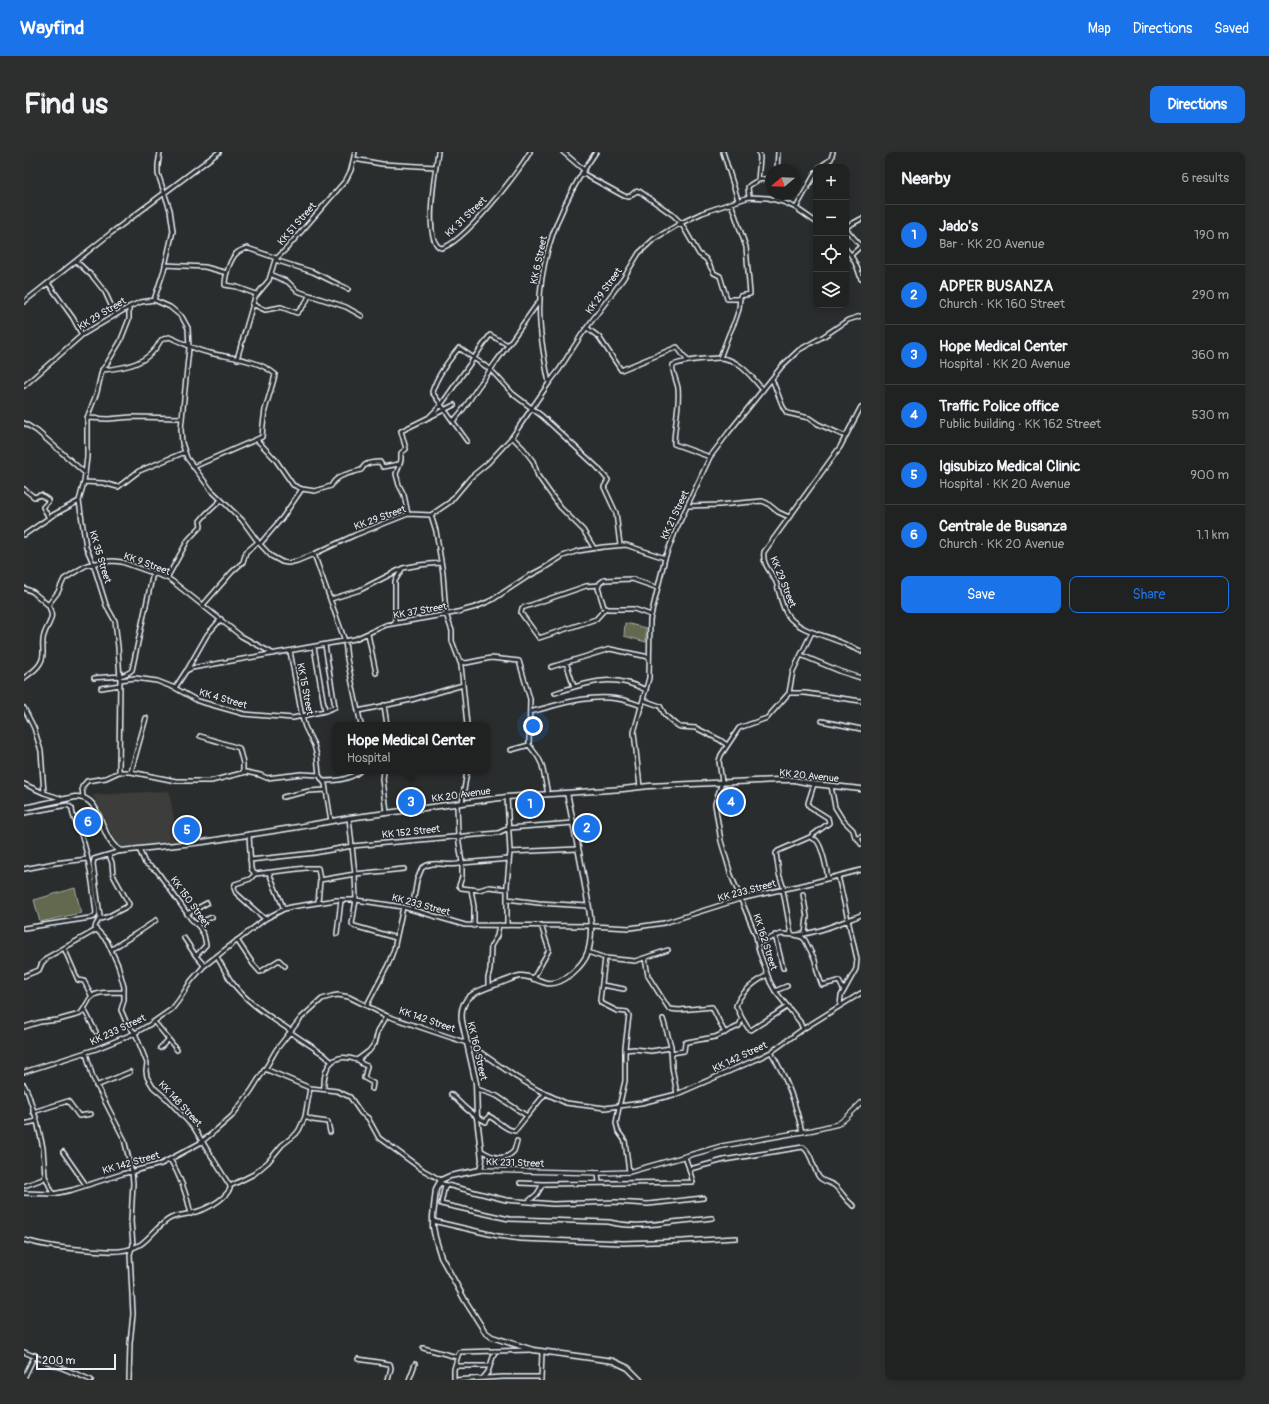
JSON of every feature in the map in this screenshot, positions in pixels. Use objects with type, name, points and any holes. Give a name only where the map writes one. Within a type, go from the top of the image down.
[{"type":"main road","name":"KK 20 Avenue","points":[[121,851],[203,842],[348,818],[507,797],[722,782],[794,780],[814,784],[861,789]]},
{"type":"main road","name":"KK 160 Street","points":[[480,1170],[482,1151],[477,1118],[477,1089],[475,1073],[462,1021],[461,1009],[470,997],[488,987],[518,976],[533,978],[548,983],[560,981],[581,966],[588,952],[591,926],[567,793]]},
{"type":"main road","points":[[24,808],[65,799],[83,797],[92,803],[114,848],[121,851]]},
{"type":"main road","name":"KK 231 Street","points":[[440,1182],[450,1176],[480,1170]]},
{"type":"main road","points":[[440,1182],[436,1189],[433,1221],[434,1237],[441,1257],[466,1302],[485,1332],[492,1337],[533,1350],[613,1361],[628,1368],[640,1380]]},
{"type":"street","points":[[154,300],[174,231],[165,193],[158,174],[160,152]]},
{"type":"street","points":[[24,302],[111,233],[219,152]]},
{"type":"street","name":"KK 51 Street","points":[[227,273],[235,255],[240,250],[250,249],[275,259],[346,180],[351,170],[355,152]]},
{"type":"street","name":"KK 31 Street","points":[[438,152],[431,229],[436,245],[441,248],[452,243],[483,213],[515,175],[530,152]]},
{"type":"street","points":[[563,152],[583,171],[624,196],[629,197],[635,192],[639,191],[673,215],[681,223],[699,254],[706,259],[714,273],[720,276],[727,299],[740,299]]},
{"type":"street","name":"KK 6 Street","points":[[549,383],[540,322],[540,300],[551,236],[570,194],[596,152]]},
{"type":"street","points":[[723,152],[738,200]]},
{"type":"street","points":[[758,180],[760,158],[759,152]]},
{"type":"street","points":[[777,164],[778,152]]},
{"type":"street","points":[[822,164],[831,159],[833,152]]},
{"type":"street","points":[[354,159],[382,164],[436,167]]},
{"type":"street","points":[[796,208],[813,177]]},
{"type":"street","points":[[749,197],[748,187],[750,184],[758,180],[765,179]]},
{"type":"street","name":"KK 29 Street","points":[[24,386],[82,335],[129,306],[154,300],[170,307],[185,321],[189,334],[181,436],[184,452],[193,467],[221,500],[242,520],[271,556],[282,562],[292,562],[408,514],[431,515],[450,502],[467,481],[488,463],[512,437],[587,328],[623,279],[639,253],[654,239],[681,223],[702,213],[749,197],[768,198],[783,202],[796,208],[813,220]]},
{"type":"street","points":[[720,358],[739,309],[740,296],[749,295],[750,292],[746,247],[731,203]]},
{"type":"street","points":[[849,226],[861,219]]},
{"type":"street","points":[[849,232],[861,246],[851,255]]},
{"type":"street","points":[[849,253],[861,279]]},
{"type":"street","points":[[237,359],[252,304],[256,294],[266,284],[275,259],[313,272],[348,288]]},
{"type":"street","points":[[76,261],[93,277],[105,292],[115,314]]},
{"type":"street","points":[[165,265],[205,267],[227,273],[226,286],[237,287],[256,294]]},
{"type":"street","points":[[271,273],[288,282],[296,291],[346,307],[362,316]]},
{"type":"street","points":[[48,283],[73,318],[82,335]]},
{"type":"street","points":[[252,304],[264,310],[281,307],[297,313],[305,304],[309,296]]},
{"type":"street","points":[[454,421],[540,300]]},
{"type":"street","name":"KK 35 Street","points":[[119,772],[120,678],[115,621],[106,605],[93,563],[86,547],[79,501],[84,482],[87,457],[88,418],[97,392],[102,370],[106,366],[120,342],[129,319],[129,306]]},
{"type":"street","name":"KK 21 Street","points":[[640,787],[634,732],[649,678],[649,626],[651,615],[665,558],[676,530],[710,457],[782,366],[799,350],[848,320],[861,316]]},
{"type":"street","points":[[587,328],[599,337],[621,370],[677,347],[687,360]]},
{"type":"street","points":[[429,417],[441,405],[490,335],[508,345]]},
{"type":"street","points":[[102,370],[129,367],[144,360],[161,340],[167,337],[176,340],[189,348],[265,367],[275,375],[265,410],[262,437],[193,467]]},
{"type":"street","points":[[468,441],[432,392],[449,360],[459,348],[491,370],[513,394],[532,408],[608,478],[604,488],[616,513],[620,545]]},
{"type":"street","points":[[710,457],[674,444],[679,400],[676,378],[672,367],[673,365],[687,360],[720,358],[731,360],[736,363],[763,390]]},
{"type":"street","points":[[772,379],[783,407],[787,413],[809,418],[818,424],[845,436]]},
{"type":"street","points":[[408,514],[404,495],[397,478],[401,453],[406,449],[401,431],[454,404]]},
{"type":"street","name":"KK 29 Street","points":[[861,408],[826,466],[764,552],[763,558],[764,563],[776,581],[784,609],[795,622],[812,632],[861,651]]},
{"type":"street","points":[[88,418],[182,418]]},
{"type":"street","points":[[24,423],[37,431],[85,472]]},
{"type":"street","points":[[512,437],[521,445],[533,462],[541,481],[563,511],[583,530],[594,548]]},
{"type":"street","points":[[256,440],[274,459],[293,485],[302,489],[315,491],[330,486],[337,478],[362,469],[365,465],[373,462],[380,461],[383,467],[399,464]]},
{"type":"street","points":[[84,482],[119,486],[139,471],[184,452]]},
{"type":"street","points":[[24,489],[34,497],[41,495],[48,500],[43,507],[49,518]]},
{"type":"street","points":[[203,605],[232,572],[243,562],[246,552],[259,543],[282,518],[302,489]]},
{"type":"street","points":[[166,578],[188,540],[201,526],[200,521],[221,500]]},
{"type":"street","points":[[24,535],[49,518],[79,501]]},
{"type":"street","points":[[688,506],[762,501],[778,512],[789,517]]},
{"type":"street","points":[[431,515],[436,528],[446,614],[452,631],[452,641],[460,661],[467,722]]},
{"type":"street","name":"KK 37 Street","points":[[186,671],[192,668],[345,641],[358,638],[373,630],[394,623],[446,614],[484,605],[527,576],[544,568],[566,554],[594,548],[620,545],[630,546],[665,558]]},
{"type":"street","points":[[314,554],[345,641],[347,659],[360,722]]},
{"type":"street","name":"KK 9 Street","points":[[48,605],[58,592],[64,579],[80,569],[93,563],[113,561],[122,562],[166,578],[203,605],[241,636],[272,654]]},
{"type":"street","points":[[331,600],[360,590],[403,568],[441,563]]},
{"type":"street","points":[[394,623],[395,580],[403,568]]},
{"type":"street","points":[[120,678],[130,673],[133,668],[153,573]]},
{"type":"street","points":[[606,608],[604,607],[598,588],[600,582],[604,580],[632,579],[658,588]]},
{"type":"street","points":[[599,585],[586,586],[522,608],[521,613],[539,638],[596,618],[606,608],[634,609],[651,615]]},
{"type":"street","points":[[24,588],[33,592],[48,605],[52,612],[52,617],[42,643],[43,656],[34,671],[24,678]]},
{"type":"street","points":[[175,688],[207,636],[221,619]]},
{"type":"street","points":[[722,782],[719,761],[727,745],[739,728],[767,718],[790,693],[793,671],[812,632]]},
{"type":"street","points":[[368,634],[376,673]]},
{"type":"street","points":[[314,647],[325,711],[336,706],[325,645]]},
{"type":"street","points":[[551,667],[610,649],[649,657]]},
{"type":"street","name":"KK 15 Street","points":[[290,651],[302,717],[314,745],[319,775]]},
{"type":"street","points":[[801,655],[861,678]]},
{"type":"street","points":[[460,661],[466,663],[492,658],[518,661],[530,700],[529,745],[542,764],[548,794]]},
{"type":"street","points":[[566,662],[574,687]]},
{"type":"street","name":"KK 4 Street","points":[[94,678],[135,678],[157,681],[175,688],[198,701],[244,714],[287,718],[302,717],[325,711]]},
{"type":"street","points":[[555,693],[602,680],[619,680],[633,683],[646,690]]},
{"type":"street","points":[[101,688],[120,685]]},
{"type":"street","points":[[358,711],[406,701],[463,685]]},
{"type":"street","points":[[790,693],[805,693],[861,701]]},
{"type":"street","points":[[530,712],[586,698],[620,699],[642,706]]},
{"type":"street","points":[[643,700],[660,706],[665,715],[680,727],[696,728],[727,745]]},
{"type":"street","points":[[384,705],[387,722]]},
{"type":"street","points":[[24,708],[34,728],[41,751],[44,793]]},
{"type":"street","points":[[131,772],[146,718]]},
{"type":"street","points":[[822,721],[861,729]]},
{"type":"street","points":[[200,736],[239,748],[243,763],[243,773]]},
{"type":"street","points":[[511,750],[529,745]]},
{"type":"street","points":[[83,797],[82,787],[87,781],[106,778],[119,772],[131,772],[176,781],[211,781],[251,772],[267,778],[301,774],[319,775],[324,781],[330,821]]},
{"type":"street","points":[[324,781],[348,778],[356,774]]},
{"type":"street","points":[[384,774],[387,813]]},
{"type":"street","points":[[466,774],[459,803],[458,836],[462,863],[462,877],[459,886],[461,888],[479,890],[489,887],[507,888]]},
{"type":"street","name":"KK 162 Street","points":[[722,782],[715,808],[723,849],[731,875],[740,899],[750,919],[767,975],[774,990],[800,1022],[803,1029]]},
{"type":"street","points":[[24,784],[44,793],[65,799]]},
{"type":"street","points":[[793,934],[784,889],[779,874],[776,854],[778,851],[810,838],[829,823],[828,818],[809,806],[808,803],[814,784]]},
{"type":"street","points":[[831,786],[835,807],[843,820],[853,830],[855,837],[860,838],[861,844]]},
{"type":"street","points":[[284,797],[309,791],[326,790]]},
{"type":"street","points":[[507,797],[510,852],[507,888],[507,925]]},
{"type":"street","points":[[24,814],[60,806],[71,806],[82,837],[96,913],[94,917],[24,928]]},
{"type":"street","points":[[348,818],[355,874],[356,900],[352,922],[353,925],[396,938]]},
{"type":"street","name":"KK 152 Street","points":[[250,860],[314,853],[352,846],[498,833],[509,828],[573,822]]},
{"type":"street","points":[[249,834],[251,869],[255,874]]},
{"type":"street","points":[[810,838],[817,842],[820,846],[828,878]]},
{"type":"street","name":"KK 150 Street","points":[[139,849],[146,863],[157,870],[187,914],[204,935],[206,945],[196,956]]},
{"type":"street","points":[[510,852],[578,849]]},
{"type":"street","points":[[100,919],[93,864],[94,859],[121,851]]},
{"type":"street","points":[[24,976],[37,972],[44,959],[96,930],[95,926],[100,919],[129,904],[113,875],[112,863],[109,854]]},
{"type":"street","points":[[24,869],[87,859]]},
{"type":"street","points":[[412,910],[418,880],[423,866],[440,864],[456,865],[462,863],[509,859]]},
{"type":"street","points":[[265,919],[236,893],[234,888],[236,884],[250,879],[255,874],[318,868],[320,880],[318,903]]},
{"type":"street","points":[[320,880],[355,874],[404,869]]},
{"type":"street","name":"KK 233 Street","points":[[24,1072],[86,1053],[135,1033],[154,1022],[175,1004],[191,981],[204,966],[265,919],[284,909],[341,900],[356,900],[403,907],[453,922],[474,926],[540,925],[630,928],[664,923],[740,899],[861,870]]},
{"type":"street","points":[[269,873],[284,909]]},
{"type":"street","points":[[838,876],[856,954],[857,966],[841,996],[840,1006]]},
{"type":"street","points":[[471,889],[474,907],[474,926]]},
{"type":"street","points":[[803,894],[807,917],[805,934]]},
{"type":"street","points":[[507,899],[539,903],[588,906]]},
{"type":"street","points":[[337,934],[341,900]]},
{"type":"street","points":[[187,914],[207,903]]},
{"type":"street","points":[[367,1005],[388,965],[394,948],[403,907]]},
{"type":"street","points":[[758,943],[775,935],[805,934],[861,915]]},
{"type":"street","points":[[196,924],[212,917]]},
{"type":"street","points":[[111,950],[156,920]]},
{"type":"street","points":[[488,987],[491,946],[497,936],[499,925]]},
{"type":"street","points":[[533,978],[549,950],[540,925]]},
{"type":"street","name":"KK 148 Street","points":[[96,930],[107,941],[120,974],[124,992],[124,1000],[121,1010],[127,1024],[135,1033],[146,1059],[146,1074],[151,1084],[167,1098],[189,1122],[230,1186]]},
{"type":"street","points":[[793,934],[805,940],[815,960],[822,985],[839,981],[844,991]]},
{"type":"street","points":[[775,935],[783,968]]},
{"type":"street","points":[[184,938],[204,966]]},
{"type":"street","points":[[237,940],[260,972],[279,960],[285,966]]},
{"type":"street","points":[[64,948],[78,980],[84,981],[92,997]]},
{"type":"street","points":[[588,952],[604,958],[632,962],[668,950]]},
{"type":"street","points":[[217,957],[231,981],[260,1011],[323,1054],[332,1062]]},
{"type":"street","points":[[604,958],[601,1003],[617,1011],[629,1013],[625,1050],[625,1082],[618,1107],[616,1127],[625,1141],[629,1172]]},
{"type":"street","points":[[645,958],[648,976],[669,1009],[679,1010],[712,1007],[725,1033]]},
{"type":"street","points":[[857,966],[861,964]]},
{"type":"street","points":[[767,975],[750,987],[738,1001],[736,1006],[748,1028],[751,1030],[788,1007]]},
{"type":"street","points":[[602,985],[624,989]]},
{"type":"street","points":[[774,990],[787,986]]},
{"type":"street","points":[[24,1027],[40,1022],[58,1020],[80,1014],[92,997],[106,992],[124,992]]},
{"type":"street","name":"KK 142 Street","points":[[24,1193],[52,1194],[66,1192],[122,1174],[156,1166],[202,1141],[232,1116],[252,1091],[276,1050],[290,1031],[311,1009],[326,997],[349,997],[387,1016],[467,1043],[511,1074],[545,1094],[566,1103],[598,1108],[618,1107],[641,1103],[677,1094],[771,1052],[803,1029],[861,993]]},
{"type":"street","points":[[84,1009],[96,1032]]},
{"type":"street","points":[[324,1089],[325,1071],[332,1062],[340,1058],[349,1057],[356,1060],[369,1051],[375,1043],[378,1031],[387,1016]]},
{"type":"street","points":[[671,1053],[684,1051],[685,1043],[687,1042],[715,1037],[725,1033],[739,1026],[742,1018]]},
{"type":"street","points":[[663,1019],[671,1048],[677,1094]]},
{"type":"street","points":[[154,1022],[162,1029],[168,1040],[177,1050]]},
{"type":"street","points":[[160,1048],[168,1040]]},
{"type":"street","points":[[625,1050],[634,1049],[651,1051],[671,1048]]},
{"type":"street","points":[[771,1052],[790,1089],[797,1108],[802,1132]]},
{"type":"street","points":[[86,1053],[96,1086],[124,1139],[132,1172],[132,1249],[130,1254],[133,1314],[129,1380]]},
{"type":"street","points":[[358,1059],[361,1063],[367,1066],[364,1078],[373,1083],[372,1089]]},
{"type":"street","points":[[265,1069],[310,1088],[324,1089],[350,1097],[361,1113],[368,1118],[379,1138],[445,1185],[506,1200],[553,1204],[616,1202],[648,1204],[703,1198]]},
{"type":"street","points":[[96,1086],[130,1072]]},
{"type":"street","points":[[24,1085],[34,1112],[43,1148],[45,1176],[52,1194]]},
{"type":"street","points":[[24,1240],[42,1245],[69,1249],[106,1252],[132,1249],[142,1243],[170,1218],[190,1214],[208,1207],[230,1191],[230,1186],[254,1174],[268,1162],[299,1130],[305,1117],[310,1088]]},
{"type":"street","points":[[477,1089],[497,1096],[527,1116]]},
{"type":"street","points":[[451,1094],[477,1118],[486,1122],[488,1116],[496,1119],[511,1131],[515,1131],[545,1094]]},
{"type":"street","points":[[34,1112],[68,1101],[79,1116],[91,1114]]},
{"type":"street","name":"KK 231 Street","points":[[480,1170],[598,1173],[629,1172],[722,1146],[838,1124],[861,1103]]},
{"type":"street","points":[[305,1117],[313,1120],[328,1122],[330,1132]]},
{"type":"street","points":[[24,1124],[36,1121]]},
{"type":"street","points":[[482,1151],[494,1157],[506,1156],[514,1151],[517,1140]]},
{"type":"street","points":[[689,1169],[724,1160],[803,1147],[806,1148],[814,1169],[821,1180],[834,1185],[854,1206]]},
{"type":"street","points":[[64,1152],[86,1185]]},
{"type":"street","points":[[520,1183],[693,1182],[685,1157]]},
{"type":"street","points":[[170,1159],[180,1178],[190,1214]]},
{"type":"street","points":[[598,1173],[599,1183]]},
{"type":"street","points":[[24,1186],[43,1179],[45,1176]]},
{"type":"street","points":[[529,1201],[537,1194],[543,1184]]},
{"type":"street","points":[[445,1185],[441,1204],[509,1219],[609,1222],[623,1226],[653,1225],[667,1222],[712,1218]]},
{"type":"street","points":[[433,1221],[498,1236],[521,1239],[623,1243],[736,1238]]},
{"type":"street","points":[[423,1348],[457,1357]]},
{"type":"street","points":[[533,1350],[459,1352],[455,1366],[454,1380],[541,1378],[542,1351]]},
{"type":"street","points":[[483,1379],[488,1372],[495,1351]]},
{"type":"street","points":[[24,1352],[91,1380]]},
{"type":"street","points":[[24,1378],[34,1355]]},
{"type":"street","points":[[358,1359],[390,1364],[391,1368],[388,1380]]},
{"type":"street","points":[[409,1380],[415,1364]]},
{"type":"street","points":[[455,1366],[490,1366]]},
{"type":"street","points":[[81,1380],[83,1376]]},
{"type":"shaded area","points":[[169,791],[178,842],[127,849],[120,847],[116,843],[93,795]]},
{"type":"green space","points":[[625,623],[646,628],[646,642],[624,636]]},
{"type":"green space","points":[[75,888],[81,913],[40,922],[34,900]]},
{"type":"place","name":"Hope Medical Center","points":[[411,802]]},
{"type":"place","name":"Traffic Police office","points":[[731,802]]},
{"type":"place","name":"Jado's","points":[[530,804]]},
{"type":"place","name":"Centrale de Busanza","points":[[88,822]]},
{"type":"place","name":"ADPER BUSANZA","points":[[587,828]]},
{"type":"place","name":"Igisubizo Medical Clinic","points":[[187,830]]}]
